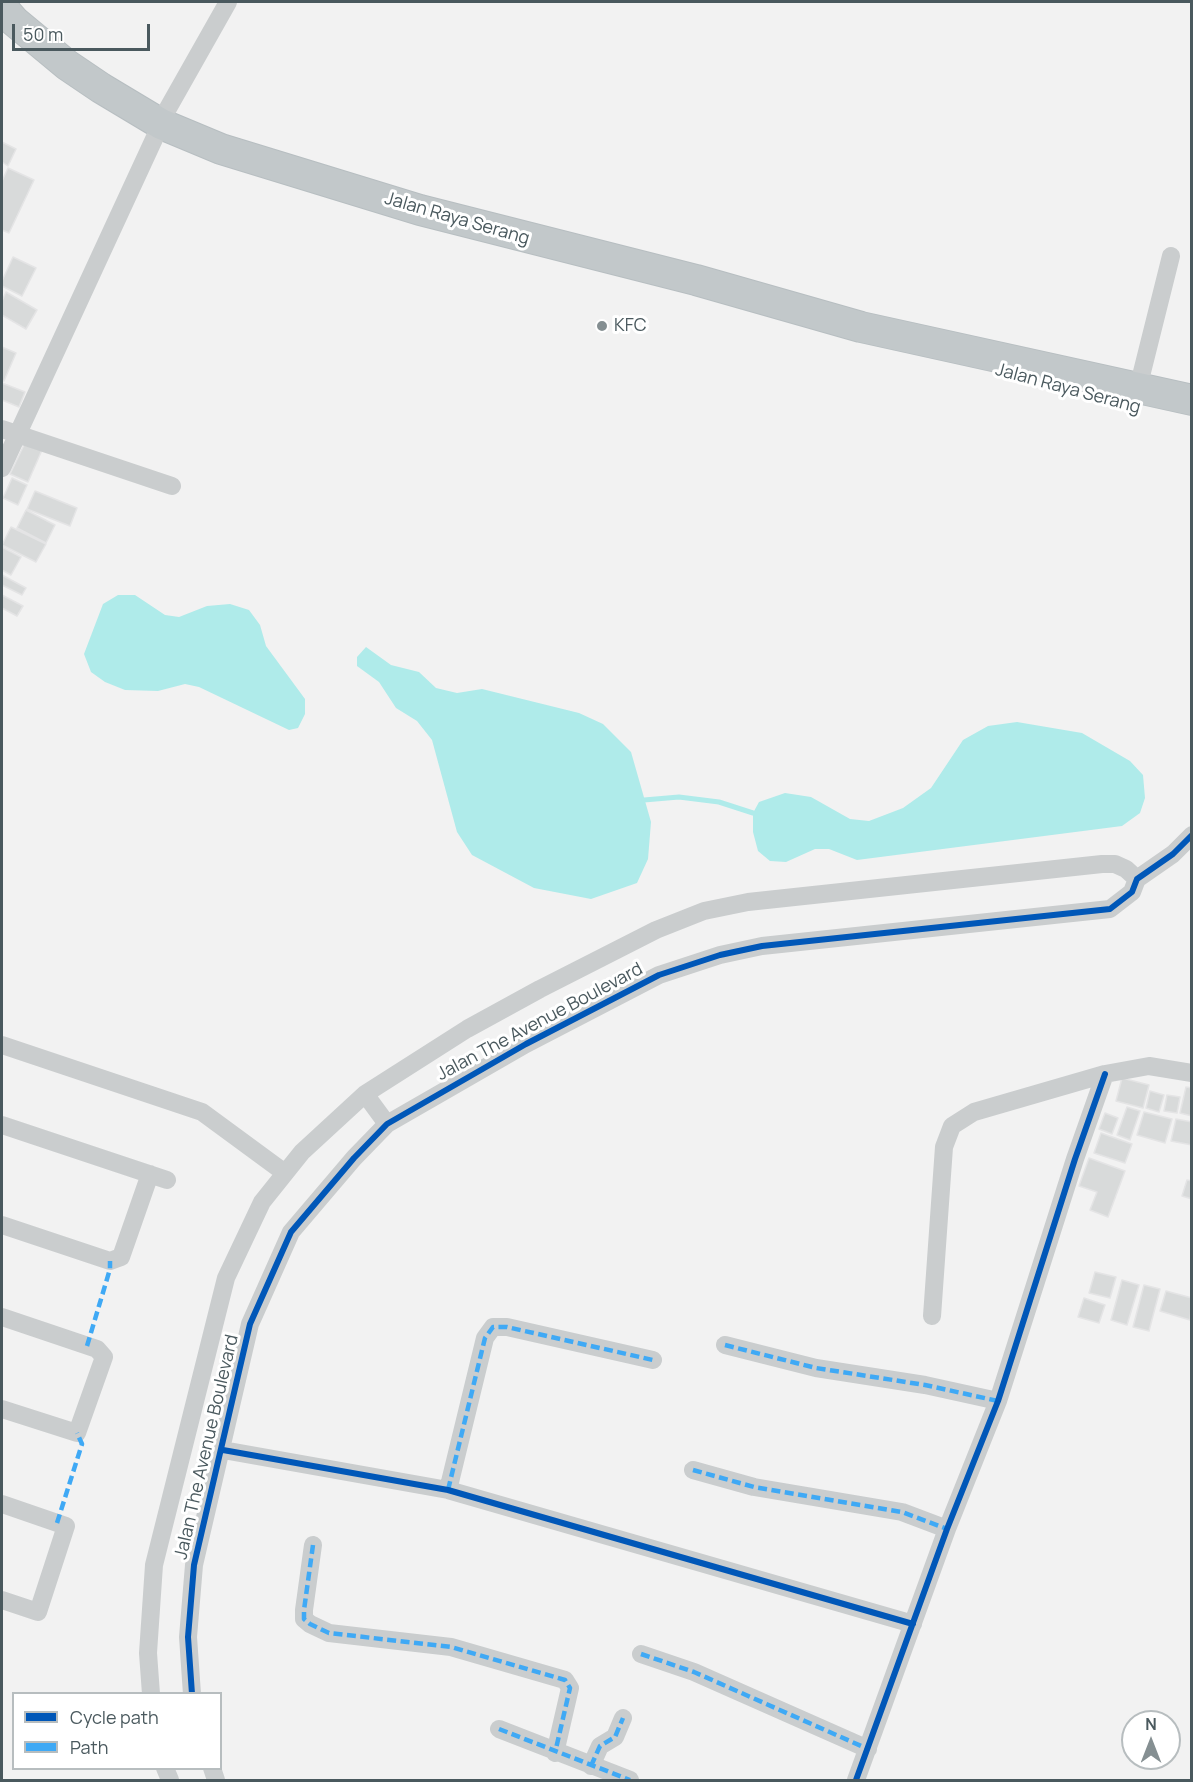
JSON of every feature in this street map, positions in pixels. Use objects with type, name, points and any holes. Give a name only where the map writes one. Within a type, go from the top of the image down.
[{"type":"highway","name":"Jalan Raya Serang","points":[[8,14],[164,117],[288,160],[324,180],[431,213],[949,348],[1191,400]]},
{"type":"highway","name":"Jalan Raya Serang","points":[[949,348],[1002,376],[1191,420]]},
{"type":"street","points":[[2,468],[9,432],[164,117],[228,2]]},
{"type":"street","points":[[1138,388],[1172,256]]},
{"type":"street","points":[[9,432],[172,486]]},
{"type":"street","name":"Jalan The Avenue Boulevard","points":[[192,1692],[188,1636],[194,1565],[214,1472],[223,1450],[250,1324],[291,1232],[354,1158],[387,1124],[526,1044],[659,975],[720,955],[773,945],[1110,909],[1132,892],[1137,879],[1173,854],[1191,835]]},
{"type":"street","name":"Jalan The Avenue Boulevard","points":[[151,1692],[148,1653],[154,1565],[226,1278],[262,1202],[302,1152],[365,1094],[418,1059],[540,989],[656,930],[704,911],[748,902],[1102,864],[1115,864],[1126,869],[1137,879]]},
{"type":"street","points":[[2,1045],[202,1113],[285,1173]]},
{"type":"street","points":[[932,1316],[944,1147],[952,1126],[974,1112],[1105,1074],[1149,1066],[1191,1073]]},
{"type":"street","points":[[856,1780],[947,1529],[998,1401],[1075,1159],[1105,1074]]},
{"type":"street","points":[[365,1094],[387,1124]]},
{"type":"street","points":[[2,1125],[158,1177],[121,1257],[110,1261],[2,1225]]},
{"type":"street","points":[[2,1317],[97,1349],[104,1357],[77,1433],[2,1409]]},
{"type":"street","points":[[448,1490],[484,1338],[493,1327],[507,1327],[654,1360]]},
{"type":"street","points":[[724,1345],[816,1368],[925,1385],[998,1401]]},
{"type":"street","points":[[223,1450],[448,1490],[913,1624]]},
{"type":"street","points":[[693,1470],[754,1487],[902,1512],[947,1529]]},
{"type":"street","points":[[2,1504],[66,1526],[38,1612],[2,1600]]},
{"type":"street","points":[[313,1545],[304,1619],[329,1633],[451,1647],[565,1680],[570,1688],[555,1753]]},
{"type":"street","points":[[2,1615],[22,1607]]},
{"type":"street","points":[[641,1654],[694,1672],[868,1749]]},
{"type":"street","points":[[597,1772],[600,1746],[615,1737],[623,1718]]},
{"type":"street","points":[[499,1729],[597,1772],[630,1780]]},
{"type":"water","points":[[118,595],[135,595],[165,615],[179,617],[207,606],[230,604],[249,610],[260,625],[266,646],[305,699],[305,714],[298,728],[289,730],[199,687],[185,684],[158,691],[125,690],[105,682],[91,672],[84,654],[103,604]]},
{"type":"water","points":[[366,647],[391,665],[419,672],[436,688],[457,693],[482,689],[579,713],[603,724],[631,752],[651,822],[648,859],[637,883],[591,899],[534,888],[472,855],[457,832],[432,740],[417,721],[396,708],[379,682],[357,666],[357,657]]},
{"type":"water","points":[[1017,722],[1082,733],[1130,761],[1143,775],[1145,798],[1140,813],[1122,826],[857,860],[829,849],[815,849],[786,862],[770,861],[758,851],[753,832],[753,813],[759,802],[785,793],[811,797],[850,819],[869,821],[903,808],[931,788],[963,740],[988,726]]},
{"type":"building","points":[[2,142],[16,149],[8,166],[2,162]]},
{"type":"building","points":[[8,168],[34,180],[9,233],[2,230],[2,181]]},
{"type":"building","points":[[13,257],[36,268],[22,296],[2,286]]},
{"type":"building","points":[[6,292],[37,310],[26,329],[2,315],[2,301]]},
{"type":"building","points":[[2,347],[16,353],[4,381],[2,380]]},
{"type":"building","points":[[2,383],[25,392],[19,407],[2,400]]},
{"type":"building","points":[[25,443],[42,450],[28,482],[10,474]]},
{"type":"building","points":[[12,478],[27,485],[18,505],[3,498]]},
{"type":"building","points":[[35,491],[77,508],[70,526],[27,509]]},
{"type":"building","points":[[26,510],[55,525],[46,543],[17,528]]},
{"type":"building","points":[[11,527],[46,544],[36,562],[2,545]]},
{"type":"building","points":[[2,547],[21,557],[11,575],[2,570]]},
{"type":"building","points":[[2,575],[26,588],[22,595],[2,585]]},
{"type":"building","points":[[2,595],[23,606],[17,616],[2,608]]},
{"type":"building","points":[[1122,1078],[1149,1085],[1143,1108],[1116,1101]]},
{"type":"building","points":[[1186,1087],[1192,1088],[1192,1116],[1180,1113]]},
{"type":"building","points":[[1150,1091],[1164,1095],[1159,1112],[1146,1108]]},
{"type":"building","points":[[1167,1095],[1180,1097],[1177,1113],[1164,1111]]},
{"type":"building","points":[[1127,1107],[1140,1111],[1130,1140],[1117,1135]]},
{"type":"building","points":[[1144,1112],[1172,1119],[1165,1143],[1137,1135]]},
{"type":"building","points":[[1105,1113],[1118,1118],[1112,1134],[1099,1129]]},
{"type":"building","points":[[1176,1119],[1192,1122],[1192,1145],[1171,1141]]},
{"type":"building","points":[[1101,1133],[1132,1144],[1125,1163],[1094,1153]]},
{"type":"building","points":[[1089,1158],[1125,1171],[1108,1217],[1090,1210],[1097,1192],[1079,1186]]},
{"type":"building","points":[[1187,1180],[1192,1181],[1192,1199],[1182,1196]]},
{"type":"building","points":[[1095,1272],[1116,1277],[1110,1298],[1089,1293]]},
{"type":"building","points":[[1122,1280],[1139,1285],[1127,1325],[1111,1320]]},
{"type":"building","points":[[1144,1285],[1160,1289],[1149,1331],[1133,1327]]},
{"type":"building","points":[[1166,1291],[1192,1298],[1190,1320],[1160,1311]]},
{"type":"building","points":[[1084,1298],[1105,1305],[1099,1323],[1078,1317]]},
{"type":"waterway","points":[[644,800],[679,797],[719,802],[753,813]]},
{"type":"marked path","points":[[87,1346],[110,1269],[110,1261]]},
{"type":"marked path","points":[[448,1490],[485,1338],[493,1327],[507,1327],[653,1360]]},
{"type":"marked path","points":[[725,1345],[816,1368],[925,1385],[998,1401]]},
{"type":"marked path","points":[[57,1523],[82,1444],[77,1433]]},
{"type":"marked path","points":[[693,1470],[754,1487],[902,1512],[947,1529]]},
{"type":"marked path","points":[[313,1545],[304,1619],[329,1633],[451,1647],[565,1680],[570,1688],[555,1753]]},
{"type":"marked path","points":[[641,1654],[694,1672],[868,1749]]},
{"type":"marked path","points":[[591,1766],[600,1746],[615,1737],[623,1718]]},
{"type":"marked path","points":[[499,1729],[630,1780]]},
{"type":"cycle path","points":[[192,1692],[188,1637],[194,1565],[250,1324],[291,1232],[354,1158],[387,1124],[526,1044],[659,975],[720,955],[762,946],[1110,909],[1132,892],[1137,879],[1173,854],[1192,835]]},
{"type":"cycle path","points":[[856,1780],[947,1529],[998,1401],[1075,1159],[1105,1074]]},
{"type":"cycle path","points":[[223,1450],[448,1490],[913,1624]]},
{"type":"place","name":"KFC","points":[[602,326]]}]
